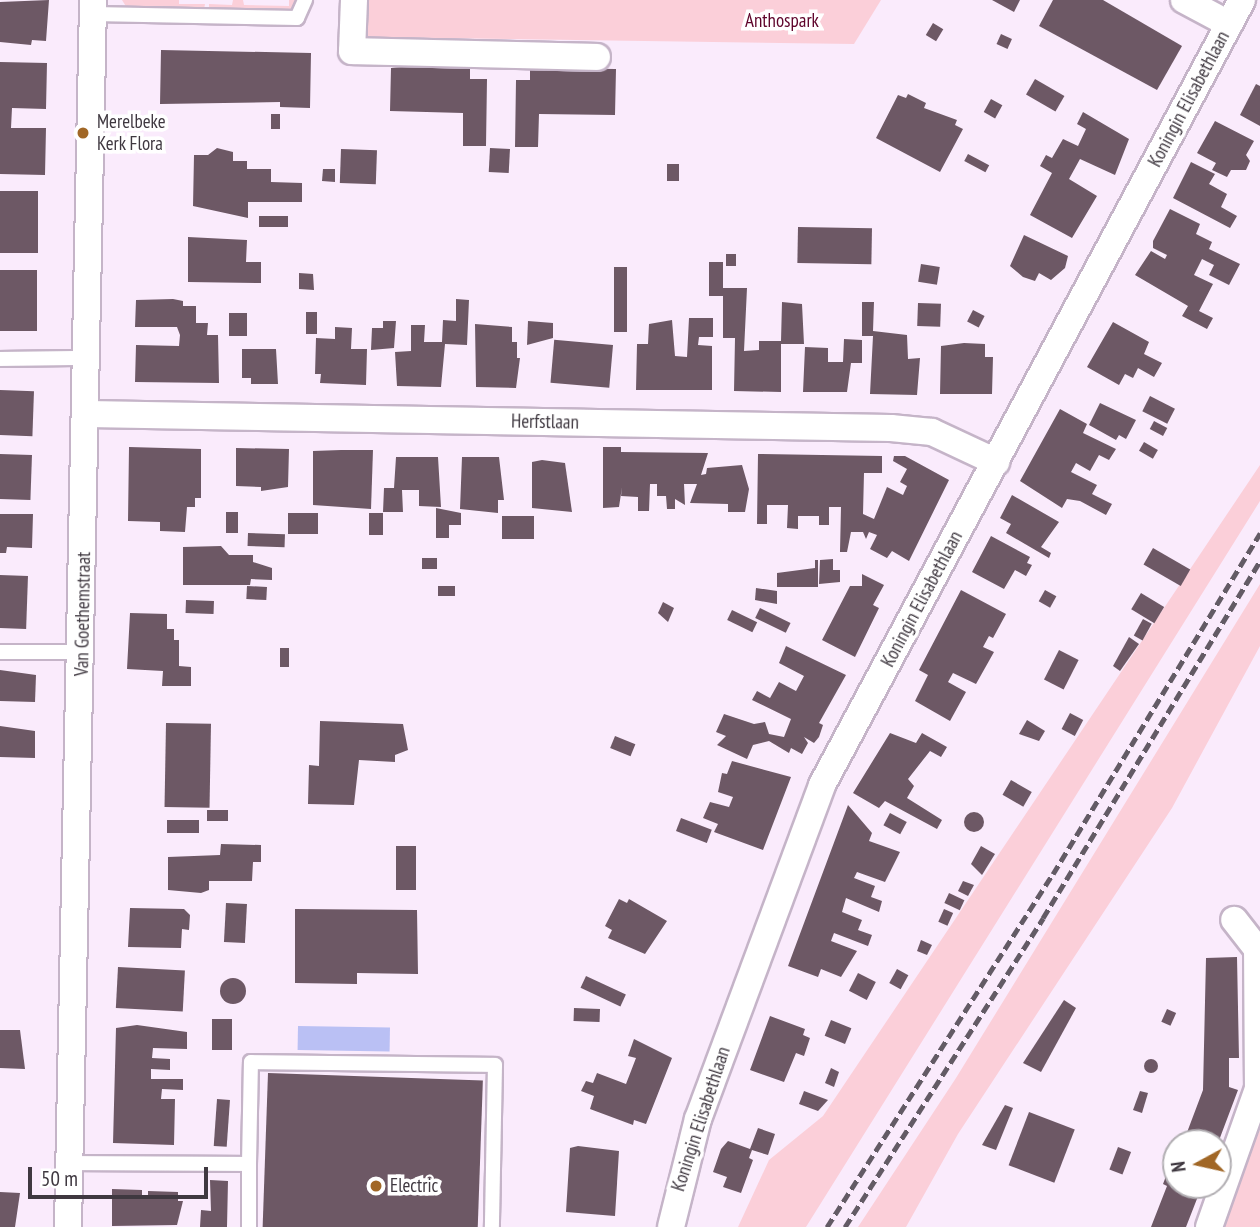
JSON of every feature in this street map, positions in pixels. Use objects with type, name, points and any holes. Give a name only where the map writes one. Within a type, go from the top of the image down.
[{"type":"street","points":[[354,0],[352,51],[597,57]]},
{"type":"street","points":[[1184,0],[1229,24]]},
{"type":"street","name":"Koningin Elisabethlaan","points":[[671,1227],[698,1119],[822,785],[1242,0]]},
{"type":"street","name":"Van Goethemstraat","points":[[68,1227],[88,414],[93,7]]},
{"type":"street","name":"Herfstlaan","points":[[88,414],[891,428],[932,432],[996,462]]},
{"type":"street","points":[[1209,1227],[1258,1089],[1257,949],[1234,920]]},
{"type":"lane","points":[[93,7],[297,18],[305,0]]},
{"type":"lane","points":[[0,359],[88,358]]},
{"type":"lane","points":[[0,652],[83,652]]},
{"type":"lane","points":[[248,1227],[251,1062],[495,1065],[492,1227]]},
{"type":"lane","points":[[69,1163],[249,1164]]},
{"type":"green space","points":[[122,0],[179,0],[179,4],[205,4],[204,10],[127,8]]},
{"type":"green space","points":[[233,0],[243,0],[244,5],[289,6],[289,0],[296,0],[296,11],[209,10],[209,4],[232,5]]},
{"type":"green space","name":"Anthospark","points":[[367,0],[881,0],[854,44],[366,37]]},
{"type":"green space","points":[[1260,465],[1260,501],[806,1227],[738,1227],[769,1160],[823,1116]]},
{"type":"green space","points":[[1260,584],[1260,646],[1172,808],[958,1134],[906,1227],[858,1227],[956,1078]]},
{"type":"green space","points":[[1260,1129],[1260,1227],[1218,1227],[1228,1199],[1232,1199],[1232,1186],[1246,1145],[1253,1147]]},
{"type":"water","points":[[298,1026],[390,1028],[390,1052],[298,1050]]},
{"type":"building","points":[[49,0],[46,41],[32,40],[31,45],[0,42],[0,2]]},
{"type":"building","points":[[992,0],[1020,0],[1014,12]]},
{"type":"building","points":[[1053,0],[1103,0],[1182,46],[1157,90],[1039,26]]},
{"type":"building","points":[[933,23],[943,29],[936,41],[926,35]]},
{"type":"building","points":[[1001,34],[1012,39],[1007,49],[997,44]]},
{"type":"building","points":[[161,50],[311,53],[310,108],[280,107],[280,102],[160,104]]},
{"type":"building","points":[[0,62],[47,63],[46,109],[12,108],[11,128],[46,128],[45,175],[0,174]]},
{"type":"building","points":[[424,65],[470,69],[470,79],[487,79],[486,146],[463,146],[463,113],[390,111],[391,68]]},
{"type":"building","points":[[530,68],[616,69],[615,115],[539,114],[538,147],[515,147],[516,80],[530,80]]},
{"type":"building","points":[[1035,79],[1064,96],[1055,112],[1026,95]]},
{"type":"building","points":[[1256,84],[1260,86],[1260,126],[1240,115]]},
{"type":"building","points":[[908,94],[926,103],[924,108],[957,120],[955,125],[963,129],[940,172],[876,138],[898,95],[906,98]]},
{"type":"building","points":[[991,99],[1002,105],[995,118],[984,112]]},
{"type":"building","points":[[1083,112],[1129,139],[1115,175],[1080,159],[1069,179],[1097,196],[1072,238],[1030,215],[1052,173],[1040,166],[1046,155],[1052,158],[1063,139],[1078,146],[1086,129],[1077,124]]},
{"type":"building","points":[[271,114],[280,114],[280,129],[271,129]]},
{"type":"building","points":[[1215,121],[1254,141],[1246,155],[1250,161],[1246,170],[1231,170],[1227,177],[1212,170],[1216,163],[1197,153]]},
{"type":"building","points":[[217,148],[233,152],[233,161],[247,161],[247,169],[271,169],[271,182],[302,183],[302,202],[248,202],[248,218],[193,206],[194,155],[208,155]]},
{"type":"building","points":[[490,148],[510,149],[509,173],[489,172]]},
{"type":"building","points":[[341,149],[377,150],[376,184],[340,183]]},
{"type":"building","points":[[968,154],[989,165],[985,172],[964,161]]},
{"type":"building","points":[[1191,162],[1215,174],[1209,184],[1227,194],[1221,207],[1237,216],[1230,228],[1173,198]]},
{"type":"building","points":[[667,164],[679,164],[679,181],[667,181]]},
{"type":"building","points":[[323,169],[335,169],[335,182],[322,181]]},
{"type":"building","points":[[0,191],[38,191],[38,253],[0,253]]},
{"type":"building","points":[[1170,209],[1200,224],[1196,234],[1212,242],[1209,249],[1240,264],[1229,285],[1209,275],[1214,265],[1202,259],[1194,275],[1213,284],[1199,311],[1213,318],[1207,329],[1182,316],[1188,306],[1135,275],[1151,251],[1165,259],[1167,255],[1153,248],[1153,241]]},
{"type":"building","points":[[259,216],[288,216],[288,227],[259,227]]},
{"type":"building","points":[[798,227],[872,228],[871,264],[797,263]]},
{"type":"building","points":[[1024,235],[1068,256],[1065,268],[1051,280],[1039,273],[1035,281],[1023,277],[1010,266]]},
{"type":"building","points":[[188,237],[247,240],[246,262],[261,262],[261,283],[188,282]]},
{"type":"building","points":[[726,254],[736,254],[736,266],[726,266]]},
{"type":"building","points":[[709,262],[723,262],[723,288],[747,288],[744,351],[759,350],[759,341],[781,341],[782,302],[802,304],[804,344],[781,344],[781,392],[734,391],[735,338],[723,338],[723,296],[709,296]]},
{"type":"building","points":[[921,264],[940,267],[937,285],[918,282]]},
{"type":"building","points":[[614,267],[627,267],[627,332],[614,332]]},
{"type":"building","points":[[0,270],[37,270],[37,331],[0,331]]},
{"type":"building","points":[[299,273],[313,274],[314,290],[299,289]]},
{"type":"building","points":[[456,299],[469,300],[467,345],[445,344],[441,387],[397,386],[395,352],[411,351],[411,325],[425,325],[424,342],[442,342],[443,320],[456,321]]},
{"type":"building","points":[[136,300],[183,301],[183,306],[196,306],[196,323],[208,323],[207,335],[218,335],[219,383],[135,382],[136,345],[179,346],[180,335],[177,327],[135,327]]},
{"type":"building","points":[[862,302],[874,302],[873,331],[907,335],[908,359],[920,358],[917,395],[870,394],[873,336],[862,336]]},
{"type":"building","points":[[918,303],[941,304],[940,327],[917,326]]},
{"type":"building","points":[[973,310],[985,316],[979,327],[967,322]]},
{"type":"building","points":[[306,312],[317,312],[317,334],[306,334]]},
{"type":"building","points":[[229,313],[247,313],[247,336],[229,336]]},
{"type":"building","points":[[689,318],[713,318],[713,337],[699,337],[698,345],[712,346],[712,390],[636,390],[637,344],[648,344],[649,324],[672,320],[675,356],[687,357]]},
{"type":"building","points":[[383,321],[396,321],[394,348],[371,350],[372,328],[383,328]]},
{"type":"building","points":[[528,321],[553,323],[553,338],[527,345]]},
{"type":"building","points":[[1113,322],[1149,342],[1144,354],[1162,363],[1154,377],[1138,368],[1133,378],[1125,374],[1119,385],[1087,367]]},
{"type":"building","points":[[475,324],[512,327],[512,342],[517,342],[517,358],[520,358],[516,388],[476,387]]},
{"type":"building","points":[[335,327],[352,328],[351,349],[367,349],[366,385],[320,383],[321,374],[315,374],[316,338],[335,339]]},
{"type":"building","points":[[844,339],[862,340],[862,363],[851,363],[847,392],[803,392],[805,347],[828,348],[828,362],[843,362]]},
{"type":"building","points":[[554,340],[613,345],[609,388],[550,383]]},
{"type":"building","points":[[985,344],[985,357],[993,357],[992,394],[940,394],[941,346]]},
{"type":"building","points":[[242,349],[276,349],[278,384],[251,384],[251,378],[242,378]]},
{"type":"building","points":[[0,390],[34,391],[32,436],[0,435]]},
{"type":"building","points":[[1150,396],[1175,409],[1167,424],[1142,411]]},
{"type":"building","points":[[1100,403],[1136,420],[1126,439],[1119,435],[1116,440],[1089,425]]},
{"type":"building","points":[[1060,409],[1087,424],[1083,433],[1116,449],[1109,460],[1099,455],[1090,471],[1076,463],[1071,472],[1097,485],[1092,494],[1112,504],[1106,515],[1080,501],[1067,499],[1062,508],[1020,481]]},
{"type":"building","points":[[1154,421],[1167,428],[1163,436],[1150,429]]},
{"type":"building","points":[[1144,442],[1158,450],[1153,459],[1139,451]]},
{"type":"building","points":[[129,447],[201,449],[201,498],[195,498],[195,507],[187,507],[185,532],[160,531],[160,522],[128,521]]},
{"type":"building","points":[[603,447],[621,447],[621,452],[708,453],[701,475],[706,474],[707,468],[742,465],[749,489],[745,512],[728,512],[728,504],[690,503],[697,484],[684,484],[685,505],[675,499],[675,509],[667,509],[666,496],[657,496],[657,484],[650,484],[649,511],[638,511],[638,497],[621,496],[622,487],[619,507],[603,508]]},
{"type":"building","points":[[236,448],[289,449],[288,487],[261,491],[261,487],[236,486]]},
{"type":"building","points":[[373,450],[371,509],[313,505],[313,451]]},
{"type":"building","points":[[0,454],[32,455],[30,500],[0,499]]},
{"type":"building","points":[[758,454],[882,456],[882,473],[864,473],[863,514],[874,519],[887,487],[903,495],[907,486],[900,482],[907,469],[893,461],[894,456],[905,456],[949,480],[909,561],[892,551],[887,558],[870,549],[877,535],[869,532],[866,539],[863,532],[851,532],[847,552],[840,552],[841,507],[829,507],[829,525],[819,525],[819,516],[798,516],[798,529],[787,528],[788,505],[767,505],[767,524],[757,524]]},
{"type":"building","points":[[396,457],[438,457],[441,507],[419,506],[419,490],[402,490],[403,512],[383,512],[384,488],[394,488]]},
{"type":"building","points":[[462,457],[499,457],[504,500],[498,500],[498,513],[460,509]]},
{"type":"building","points":[[542,460],[565,463],[572,512],[532,508],[532,462]]},
{"type":"building","points":[[1012,495],[1059,522],[1041,547],[1051,553],[1049,558],[1006,533],[1011,524],[1000,518]]},
{"type":"building","points":[[436,508],[461,513],[461,525],[449,525],[449,538],[436,538]]},
{"type":"building","points":[[226,512],[238,512],[238,533],[226,533]]},
{"type":"building","points":[[288,513],[318,513],[318,534],[288,534]]},
{"type":"building","points":[[369,513],[383,513],[383,535],[369,535]]},
{"type":"building","points":[[0,514],[33,514],[32,548],[7,547],[6,553],[0,553]]},
{"type":"building","points":[[502,516],[534,516],[534,539],[502,539]]},
{"type":"building","points":[[248,533],[285,534],[285,547],[248,546]]},
{"type":"building","points":[[991,536],[1030,557],[1027,563],[1032,565],[1026,576],[1015,570],[1004,589],[972,572]]},
{"type":"building","points":[[221,546],[229,555],[253,555],[253,562],[272,568],[272,580],[251,579],[250,585],[183,585],[183,547]]},
{"type":"building","points":[[1153,548],[1190,570],[1181,586],[1144,564]]},
{"type":"building","points":[[422,558],[437,558],[437,569],[422,569]]},
{"type":"building","points":[[833,559],[833,570],[840,570],[840,582],[819,584],[820,560]]},
{"type":"building","points":[[815,560],[818,560],[818,587],[777,587],[777,573],[815,568]]},
{"type":"building","points":[[862,574],[884,585],[873,605],[879,608],[855,657],[822,640],[850,586],[862,586]]},
{"type":"building","points":[[0,575],[28,576],[26,629],[0,628]]},
{"type":"building","points":[[247,586],[267,587],[266,600],[246,599]]},
{"type":"building","points":[[438,586],[455,586],[455,596],[438,596]]},
{"type":"building","points":[[756,588],[777,591],[777,604],[755,600]]},
{"type":"building","points":[[961,590],[1006,614],[993,638],[989,636],[983,647],[994,652],[976,684],[953,673],[948,682],[966,692],[950,721],[915,701],[928,675],[919,670]]},
{"type":"building","points":[[1045,590],[1056,596],[1050,608],[1039,601]]},
{"type":"building","points":[[1141,593],[1164,607],[1154,623],[1131,609]]},
{"type":"building","points":[[186,600],[214,601],[214,614],[186,613]]},
{"type":"building","points":[[663,602],[674,608],[668,622],[658,613]]},
{"type":"building","points":[[760,608],[791,623],[786,633],[755,618]]},
{"type":"building","points":[[732,610],[757,622],[752,632],[727,620]]},
{"type":"building","points":[[130,613],[167,614],[167,629],[174,629],[174,640],[179,640],[179,666],[191,667],[191,686],[162,686],[163,671],[127,669]]},
{"type":"building","points":[[1143,619],[1152,624],[1143,640],[1134,636]]},
{"type":"building","points":[[1129,637],[1139,644],[1120,671],[1113,666]]},
{"type":"building","points":[[786,646],[846,675],[819,723],[823,725],[819,737],[814,743],[804,737],[808,743],[802,754],[791,748],[789,753],[769,741],[753,745],[747,759],[717,745],[726,736],[716,732],[724,714],[754,724],[765,722],[769,734],[784,737],[791,719],[752,700],[757,691],[770,698],[779,682],[796,691],[804,676],[779,663]]},
{"type":"building","points":[[280,648],[289,648],[289,667],[280,667]]},
{"type":"building","points":[[1059,650],[1079,660],[1064,689],[1044,679]]},
{"type":"building","points":[[0,670],[36,675],[35,702],[0,701]]},
{"type":"building","points":[[1070,713],[1083,720],[1075,736],[1062,729]]},
{"type":"building","points":[[1027,720],[1045,731],[1039,741],[1019,734]]},
{"type":"building","points":[[320,721],[403,724],[408,750],[395,755],[395,762],[359,760],[354,805],[308,804],[309,765],[319,766]]},
{"type":"building","points":[[166,723],[211,724],[210,808],[165,807]]},
{"type":"building","points":[[0,726],[35,731],[35,758],[0,757]]},
{"type":"building","points":[[890,733],[916,743],[922,733],[947,747],[941,757],[930,751],[908,779],[914,786],[907,798],[942,820],[937,829],[885,801],[879,808],[853,793]]},
{"type":"building","points":[[615,736],[635,744],[631,756],[610,748]]},
{"type":"building","points":[[732,761],[791,777],[763,850],[714,832],[718,824],[703,818],[710,802],[729,807],[733,797],[718,792],[722,773],[727,774]]},
{"type":"building","points":[[1011,780],[1032,792],[1023,807],[1002,795]]},
{"type":"building","points":[[848,805],[872,833],[869,841],[900,852],[885,882],[857,872],[854,878],[875,886],[871,897],[882,901],[879,912],[846,898],[842,912],[862,920],[858,930],[872,935],[868,946],[834,933],[831,941],[857,951],[841,977],[821,969],[818,977],[788,966]]},
{"type":"building","points":[[207,810],[228,810],[228,821],[207,821]]},
{"type":"building","points":[[974,812],[981,815],[984,822],[981,829],[974,832],[967,829],[964,822],[967,815]]},
{"type":"building","points":[[890,813],[907,822],[900,834],[883,825]]},
{"type":"building","points":[[681,818],[712,830],[707,843],[676,831]]},
{"type":"building","points":[[167,820],[199,820],[199,833],[167,833]]},
{"type":"building","points":[[221,844],[261,845],[261,862],[253,862],[252,881],[209,881],[209,890],[201,893],[168,890],[168,857],[220,855]]},
{"type":"building","points":[[396,846],[416,846],[416,890],[396,890]]},
{"type":"building","points":[[981,846],[995,854],[982,875],[971,864]]},
{"type":"building","points":[[963,881],[974,885],[968,896],[958,891]]},
{"type":"building","points":[[949,893],[964,900],[960,910],[944,903]]},
{"type":"building","points":[[619,899],[627,903],[629,899],[667,921],[645,954],[608,938],[612,930],[605,926]]},
{"type":"building","points":[[226,903],[247,904],[245,943],[224,942]]},
{"type":"building","points":[[130,908],[184,909],[190,915],[189,930],[182,929],[181,948],[128,947]]},
{"type":"building","points":[[295,909],[417,910],[418,974],[357,973],[357,984],[295,983]]},
{"type":"building","points":[[944,909],[953,913],[947,926],[938,922]]},
{"type":"building","points":[[921,940],[932,945],[927,955],[917,951]]},
{"type":"building","points":[[1237,957],[1239,1058],[1229,1058],[1229,1087],[1238,1090],[1223,1129],[1188,1129],[1203,1090],[1206,958]]},
{"type":"building","points":[[118,967],[185,971],[183,1011],[116,1008]]},
{"type":"building","points":[[897,969],[908,975],[901,989],[889,983]]},
{"type":"building","points":[[858,973],[876,982],[867,1000],[849,991]]},
{"type":"building","points":[[586,976],[626,995],[620,1006],[581,988]]},
{"type":"building","points":[[233,978],[242,982],[246,991],[242,1000],[233,1004],[224,1000],[220,991],[224,982]]},
{"type":"building","points":[[1064,1000],[1076,1008],[1041,1072],[1023,1063]]},
{"type":"building","points":[[574,1008],[600,1009],[600,1022],[574,1021]]},
{"type":"building","points":[[1167,1009],[1176,1013],[1170,1026],[1161,1022]]},
{"type":"building","points":[[770,1016],[805,1029],[803,1035],[810,1038],[804,1056],[796,1053],[784,1082],[750,1070]]},
{"type":"building","points":[[212,1019],[232,1019],[232,1050],[212,1050]]},
{"type":"building","points":[[831,1020],[851,1028],[845,1044],[825,1036]]},
{"type":"building","points":[[137,1025],[187,1032],[187,1049],[153,1048],[152,1058],[170,1059],[170,1070],[151,1069],[151,1079],[183,1079],[183,1090],[162,1089],[161,1099],[175,1099],[174,1145],[113,1143],[116,1028]]},
{"type":"building","points":[[0,1030],[20,1030],[25,1069],[0,1068]]},
{"type":"building","points":[[634,1039],[672,1058],[646,1124],[634,1120],[633,1125],[590,1109],[594,1096],[581,1091],[586,1081],[593,1083],[597,1073],[626,1084],[636,1058],[628,1056]]},
{"type":"building","points":[[1148,1059],[1154,1059],[1158,1066],[1154,1073],[1148,1073],[1144,1069],[1144,1063]]},
{"type":"building","points":[[831,1068],[839,1072],[834,1087],[825,1083]]},
{"type":"building","points":[[268,1073],[483,1081],[478,1227],[263,1227]]},
{"type":"building","points":[[804,1091],[828,1100],[818,1111],[799,1104]]},
{"type":"building","points":[[1140,1091],[1148,1093],[1142,1113],[1133,1110]]},
{"type":"building","points":[[217,1099],[230,1100],[227,1147],[214,1146]]},
{"type":"building","points":[[1005,1105],[1013,1108],[996,1150],[982,1145]]},
{"type":"building","points":[[1029,1112],[1075,1130],[1054,1183],[1009,1165]]},
{"type":"building","points":[[758,1128],[775,1134],[768,1155],[752,1150],[749,1158],[753,1160],[741,1193],[723,1187],[727,1177],[713,1172],[721,1149],[728,1141],[750,1149]]},
{"type":"building","points":[[578,1146],[619,1151],[615,1216],[566,1212],[570,1148]]},
{"type":"building","points":[[1118,1147],[1131,1152],[1122,1174],[1109,1169]]},
{"type":"building","points":[[210,1180],[228,1181],[227,1227],[200,1227],[201,1210],[211,1211]]},
{"type":"building","points":[[112,1189],[142,1190],[142,1197],[148,1197],[148,1191],[178,1192],[178,1201],[183,1201],[177,1225],[112,1226]]},
{"type":"building","points":[[0,1192],[20,1193],[15,1227],[0,1227]]},
{"type":"building","points":[[1162,1199],[1197,1199],[1186,1227],[1151,1227]]},
{"type":"railway","points":[[827,1227],[1053,874],[1260,533]]},
{"type":"railway","points":[[845,1227],[1043,918],[1260,561]]},
{"type":"place","name":"Merelbeke Kerk Flora","points":[[83,133]]},
{"type":"place","name":"Electric","points":[[376,1186]]}]
